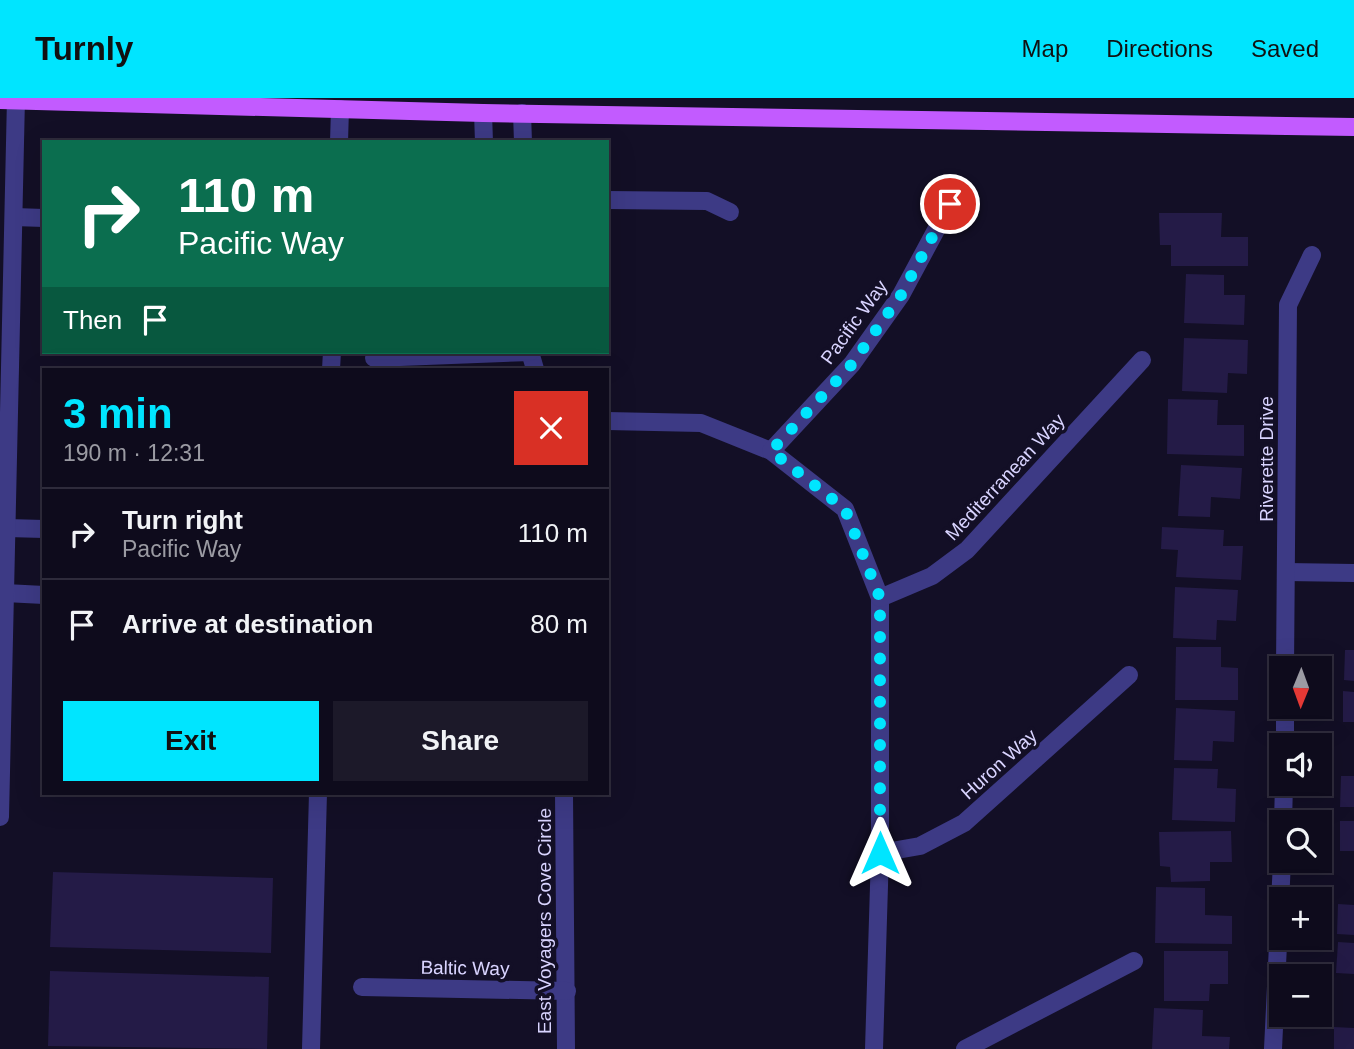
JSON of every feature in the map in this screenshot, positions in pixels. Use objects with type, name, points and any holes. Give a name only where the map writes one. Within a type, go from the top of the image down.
[{"type":"main road","points":[[13,99],[304,103],[340,109],[483,113],[1354,127]]},
{"type":"street","points":[[0,817],[7,528],[6,350],[14,217],[13,99]]},
{"type":"street","points":[[338,140],[340,109]]},
{"type":"street","points":[[483,113],[484,140]]},
{"type":"street","points":[[522,113],[523,140]]},
{"type":"street","points":[[609,200],[707,201],[730,212]]},
{"type":"street","name":"Pacific Way","points":[[771,451],[852,364],[901,295],[950,204]]},
{"type":"street","points":[[14,217],[42,218]]},
{"type":"street","name":"Riverette Drive","points":[[1285,656],[1288,304],[1312,255]]},
{"type":"street","points":[[374,358],[478,354]]},
{"type":"street","name":"Mediterranean Way","points":[[880,598],[932,576],[967,550],[1142,360]]},
{"type":"street","points":[[609,421],[701,423],[771,451],[845,509],[880,598],[880,853],[874,1049]]},
{"type":"street","points":[[7,528],[42,529]]},
{"type":"street","points":[[1286,572],[1354,573]]},
{"type":"street","points":[[5,593],[42,595]]},
{"type":"street","name":"Huron Way","points":[[880,853],[920,846],[964,823],[1129,675]]},
{"type":"street","points":[[311,1049],[318,795]]},
{"type":"street","name":"East Voyagers Cove Circle","points":[[564,795],[566,1049]]},
{"type":"street","points":[[1273,1049],[1281,873]]},
{"type":"street","points":[[965,1049],[1134,961]]},
{"type":"street","name":"Baltic Way","points":[[362,987],[567,991]]},
{"type":"building","points":[[1159,213],[1222,213],[1221,237],[1248,237],[1248,266],[1171,266],[1171,245],[1160,245]]},
{"type":"building","points":[[1186,274],[1224,275],[1224,295],[1245,295],[1244,325],[1184,323]]},
{"type":"building","points":[[1184,338],[1248,340],[1247,374],[1228,373],[1227,393],[1182,391]]},
{"type":"building","points":[[1168,399],[1218,400],[1217,425],[1244,425],[1244,456],[1167,454]]},
{"type":"building","points":[[1181,465],[1242,468],[1240,499],[1211,497],[1210,517],[1178,516]]},
{"type":"building","points":[[1162,527],[1224,530],[1223,546],[1243,546],[1241,580],[1176,577],[1178,550],[1161,549]]},
{"type":"building","points":[[1175,587],[1238,590],[1236,621],[1217,620],[1216,640],[1173,638]]},
{"type":"building","points":[[1176,647],[1221,647],[1221,667],[1238,668],[1238,700],[1175,700]]},
{"type":"building","points":[[1345,650],[1354,650],[1354,681],[1344,680]]},
{"type":"building","points":[[1343,691],[1354,692],[1354,722],[1343,722]]},
{"type":"building","points":[[1176,708],[1235,711],[1234,742],[1213,741],[1212,761],[1174,760]]},
{"type":"building","points":[[1174,768],[1218,769],[1217,788],[1236,789],[1235,822],[1172,820]]},
{"type":"building","points":[[1341,776],[1354,776],[1354,807],[1340,807]]},
{"type":"building","points":[[1340,821],[1354,821],[1354,851],[1340,851]]},
{"type":"building","points":[[1231,831],[1232,862],[1210,862],[1210,881],[1171,882],[1170,867],[1160,866],[1159,832]]},
{"type":"building","points":[[53,872],[273,878],[271,953],[50,947]]},
{"type":"building","points":[[1156,887],[1205,888],[1205,915],[1232,916],[1232,944],[1155,943]]},
{"type":"building","points":[[1338,904],[1354,905],[1354,935],[1337,934]]},
{"type":"building","points":[[1338,942],[1354,943],[1354,974],[1336,973]]},
{"type":"building","points":[[1164,951],[1228,951],[1228,984],[1210,984],[1209,1001],[1164,1001]]},
{"type":"building","points":[[50,971],[269,977],[267,1049],[48,1046]]},
{"type":"building","points":[[1154,1008],[1203,1010],[1202,1036],[1230,1037],[1229,1049],[1152,1049]]},
{"type":"building","points":[[1334,1027],[1354,1028],[1354,1049],[1334,1049]]},
{"type":"route","points":[[880,853],[880,598],[845,509],[771,451],[852,364],[901,295],[950,204]]}]
